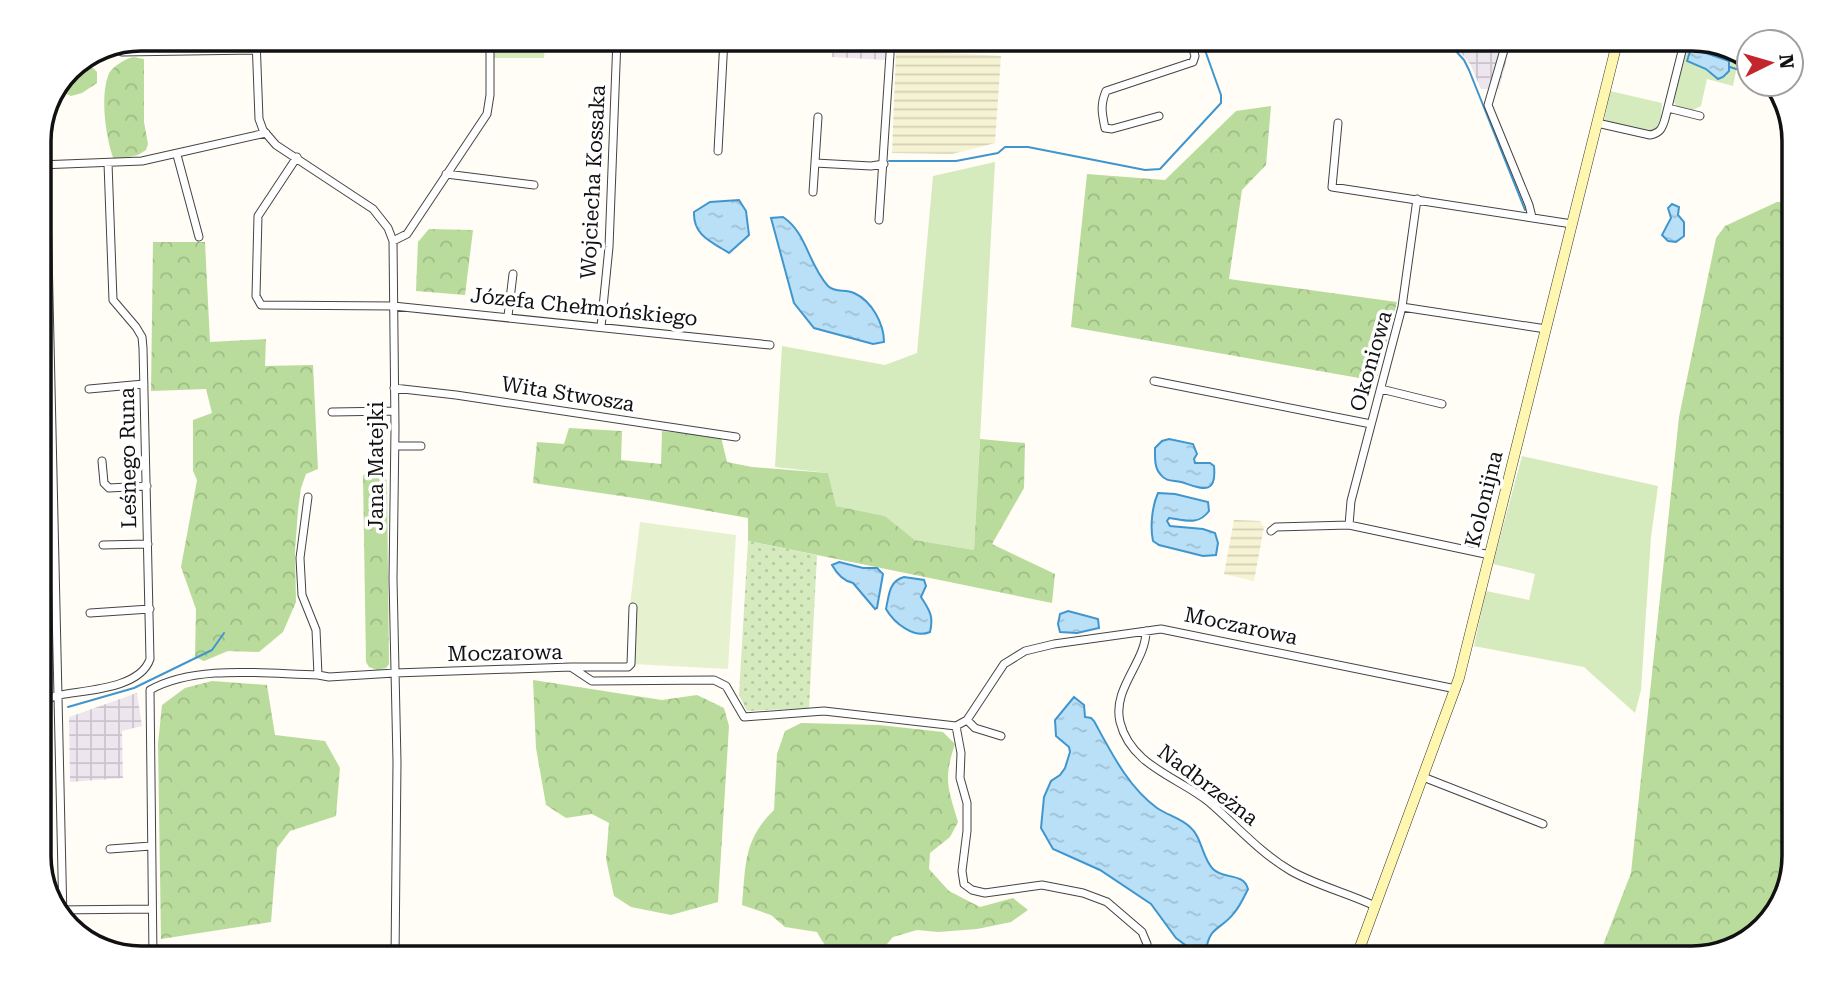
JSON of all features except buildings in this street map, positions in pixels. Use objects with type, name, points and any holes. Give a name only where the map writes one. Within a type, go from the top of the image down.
[{"type":"street","points":[[123,52],[256,51],[259,119],[266,133],[276,145],[373,209],[388,228],[393,241],[407,234],[489,107],[490,51]]},
{"type":"street","name":"Wojciecha Kossaka","points":[[601,327],[609,247],[617,51]]},
{"type":"street","points":[[718,151],[723,51]]},
{"type":"street","points":[[879,220],[890,51]]},
{"type":"street","points":[[1159,116],[1112,129],[1105,128],[1101,101],[1105,91],[1194,62],[1194,51]]},
{"type":"street","points":[[1504,51],[1488,104],[1532,217]]},
{"type":"street","name":"Kolonijna","points":[[1362,946],[1456,688],[1615,51]]},
{"type":"street","points":[[1597,123],[1650,135],[1658,134],[1662,129],[1682,51]]},
{"type":"street","points":[[1668,108],[1700,116]]},
{"type":"street","points":[[813,192],[818,117]]},
{"type":"street","points":[[1338,123],[1332,187],[1573,224]]},
{"type":"street","points":[[51,165],[142,161],[266,133]]},
{"type":"street","points":[[177,155],[199,237]]},
{"type":"street","name":"Józefa Chełmońskiego","points":[[297,157],[258,216],[256,296],[261,305],[393,306],[770,345]]},
{"type":"street","name":"Leśnego Runa","points":[[51,698],[116,685],[139,674],[150,659],[142,337],[113,300],[108,163]]},
{"type":"street","points":[[815,163],[872,166],[884,164]]},
{"type":"street","points":[[446,174],[534,185]]},
{"type":"street","points":[[1402,307],[1417,199]]},
{"type":"street","name":"Jana Matejki","points":[[393,241],[393,579],[397,762],[395,946]]},
{"type":"street","points":[[508,316],[513,274]]},
{"type":"street","name":"Okoniowa","points":[[1349,525],[1352,501],[1402,307],[1546,329]]},
{"type":"street","points":[[1154,381],[1371,424]]},
{"type":"street","points":[[89,389],[144,384]]},
{"type":"street","name":"Wita Stwosza","points":[[394,388],[736,437]]},
{"type":"street","points":[[1381,389],[1442,404]]},
{"type":"street","points":[[332,412],[394,411]]},
{"type":"street","points":[[395,446],[421,446]]},
{"type":"street","points":[[102,461],[104,484],[109,488],[146,486]]},
{"type":"street","points":[[51,463],[58,695],[58,890]]},
{"type":"street","points":[[308,497],[300,558],[302,595],[316,630],[318,675]]},
{"type":"street","points":[[1271,531],[1276,527],[1349,525],[1490,555]]},
{"type":"street","points":[[103,545],[148,544]]},
{"type":"street","points":[[571,667],[628,667],[631,664],[633,607]]},
{"type":"street","points":[[90,613],[150,609]]},
{"type":"street","name":"Moczarowa","points":[[151,846],[150,690],[164,682],[208,673],[329,677],[571,667],[592,681],[714,680],[726,686],[744,717],[824,711],[956,726],[967,720],[1004,664],[1025,651],[1054,644],[1161,629],[1456,688]]},
{"type":"street","name":"Nadbrzeżna","points":[[1146,631],[1146,643],[1128,678],[1121,699],[1120,720],[1129,742],[1138,754],[1161,774],[1206,800],[1289,870],[1375,906]]},
{"type":"street","points":[[967,720],[975,728],[1001,736]]},
{"type":"street","points":[[956,726],[961,753],[960,778],[967,803],[962,871],[964,884],[972,890],[985,893],[1042,885],[1083,893],[1107,902],[1142,932],[1147,946]]},
{"type":"street","points":[[1423,777],[1543,824]]},
{"type":"street","points":[[110,849],[151,846],[153,946]]},
{"type":"street","points":[[68,909],[152,909]]},
{"type":"shaded area","points":[[832,51],[886,51],[886,60],[832,57]]},
{"type":"shaded area","points":[[896,51],[1001,56],[995,143],[952,154],[892,153]]},
{"type":"shaded area","points":[[1460,51],[1509,51],[1499,89],[1481,89],[1470,64]]},
{"type":"shaded area","points":[[1234,520],[1260,521],[1264,527],[1254,581],[1224,574]]},
{"type":"shaded area","points":[[137,693],[142,726],[122,731],[123,778],[70,782],[69,717]]},
{"type":"green space","points":[[494,51],[544,51],[544,58],[494,58]]},
{"type":"green space","points":[[1686,51],[1690,51],[1687,61],[1706,69],[1718,79],[1718,55],[1711,53],[1716,54],[1735,62],[1733,86],[1707,79],[1701,106],[1693,110],[1677,106],[1674,102]]},
{"type":"green space","points":[[133,57],[144,59],[144,122],[148,144],[146,150],[138,155],[114,160],[105,118],[104,95],[112,70]]},
{"type":"green space","points":[[91,66],[97,72],[97,83],[82,93],[71,96],[65,93],[66,91],[77,77]]},
{"type":"green space","points":[[1610,91],[1662,103],[1661,117],[1656,129],[1650,131],[1604,121]]},
{"type":"green space","points":[[1271,106],[1266,165],[1242,190],[1229,279],[1397,302],[1376,381],[1071,327],[1087,174],[1165,180],[1236,111]]},
{"type":"green space","points":[[995,162],[974,550],[915,540],[885,516],[835,506],[828,473],[775,467],[782,346],[885,365],[917,353],[933,176]]},
{"type":"green space","points":[[1782,202],[1782,857],[1779,880],[1773,896],[1756,920],[1727,939],[1693,946],[1603,946],[1631,873],[1679,417],[1716,238],[1725,226]]},
{"type":"green space","points":[[429,229],[473,230],[465,295],[416,291],[418,242]]},
{"type":"green space","points":[[153,242],[205,242],[210,342],[266,339],[265,366],[313,365],[318,469],[306,474],[301,488],[295,551],[296,602],[283,632],[259,652],[228,651],[204,661],[195,657],[196,609],[181,567],[197,480],[193,471],[193,420],[212,413],[206,389],[151,391]]},
{"type":"green space","points":[[569,428],[622,431],[621,460],[661,464],[662,431],[721,437],[727,462],[752,467],[828,473],[836,506],[885,516],[915,540],[974,550],[980,439],[1025,443],[1024,488],[992,544],[1055,574],[1052,603],[748,541],[748,518],[533,483],[537,442],[564,444]]},
{"type":"green space","points":[[1522,456],[1658,486],[1651,537],[1641,690],[1635,713],[1584,667],[1474,646],[1486,591],[1529,600],[1535,574],[1493,564]]},
{"type":"green space","points":[[366,471],[383,471],[387,482],[389,664],[386,668],[377,670],[369,667],[366,662],[363,476]]},
{"type":"green space","points":[[640,522],[736,535],[728,669],[634,664],[637,606],[630,605]]},
{"type":"green space","points":[[748,541],[817,555],[809,708],[747,711],[739,695]]},
{"type":"green space","points":[[533,680],[662,700],[697,695],[724,708],[729,726],[718,902],[671,915],[631,907],[614,896],[606,859],[609,823],[592,814],[566,818],[546,805],[536,748]]},
{"type":"green space","points":[[212,681],[267,685],[275,735],[325,741],[340,768],[336,816],[290,831],[277,848],[271,922],[161,939],[158,744],[162,705],[185,688]]},
{"type":"green space","points":[[801,723],[879,725],[943,732],[955,744],[948,784],[958,822],[950,837],[930,853],[929,869],[949,891],[980,907],[1013,898],[1028,910],[1011,922],[977,929],[938,932],[917,930],[893,937],[885,946],[826,946],[817,932],[785,927],[771,915],[742,905],[751,843],[756,832],[774,810],[777,754],[785,731]]},
{"type":"water","points":[[1690,51],[1702,52],[1729,61],[1729,71],[1718,79],[1706,69],[1687,61]]},
{"type":"water","points":[[739,200],[746,211],[749,235],[729,253],[700,233],[694,212],[710,202]]},
{"type":"water","points":[[1672,204],[1679,207],[1678,215],[1684,222],[1684,236],[1676,242],[1668,241],[1662,235],[1671,218],[1668,208]]},
{"type":"water","points":[[783,217],[803,240],[828,286],[854,293],[871,307],[879,321],[884,342],[873,344],[814,328],[794,303],[771,218]]},
{"type":"water","points":[[1169,439],[1193,444],[1197,454],[1195,463],[1210,463],[1214,466],[1213,482],[1210,486],[1201,488],[1168,480],[1161,475],[1156,466],[1155,448],[1162,441]]},
{"type":"water","points":[[1158,493],[1208,502],[1209,511],[1200,519],[1191,521],[1169,518],[1167,521],[1170,526],[1203,529],[1215,533],[1218,543],[1216,555],[1203,556],[1159,545],[1153,541],[1152,517]]},
{"type":"water","points":[[839,562],[863,568],[877,568],[883,574],[877,608],[875,609],[853,583],[838,574],[832,565]]},
{"type":"water","points":[[904,577],[924,580],[926,586],[921,597],[931,617],[930,632],[924,634],[905,628],[886,609],[893,585]]},
{"type":"water","points":[[1068,611],[1098,619],[1099,628],[1077,633],[1060,632],[1060,614]]},
{"type":"water","points":[[1074,697],[1084,705],[1085,717],[1094,721],[1137,790],[1157,808],[1182,821],[1194,831],[1213,869],[1238,878],[1246,884],[1248,889],[1242,901],[1230,918],[1214,931],[1207,946],[1187,946],[1176,938],[1151,904],[1100,870],[1053,849],[1041,828],[1044,797],[1051,781],[1065,768],[1070,752],[1069,747],[1056,736],[1055,720]]},
{"type":"waterway","points":[[889,161],[956,161],[998,153],[1005,147],[1028,147],[1145,170],[1160,169],[1221,103],[1221,95],[1205,51]]},
{"type":"waterway","points":[[1456,51],[1469,70],[1525,210]]},
{"type":"waterway","points":[[1730,67],[1735,69]]},
{"type":"waterway","points":[[68,707],[134,688],[212,650],[224,633]]}]
